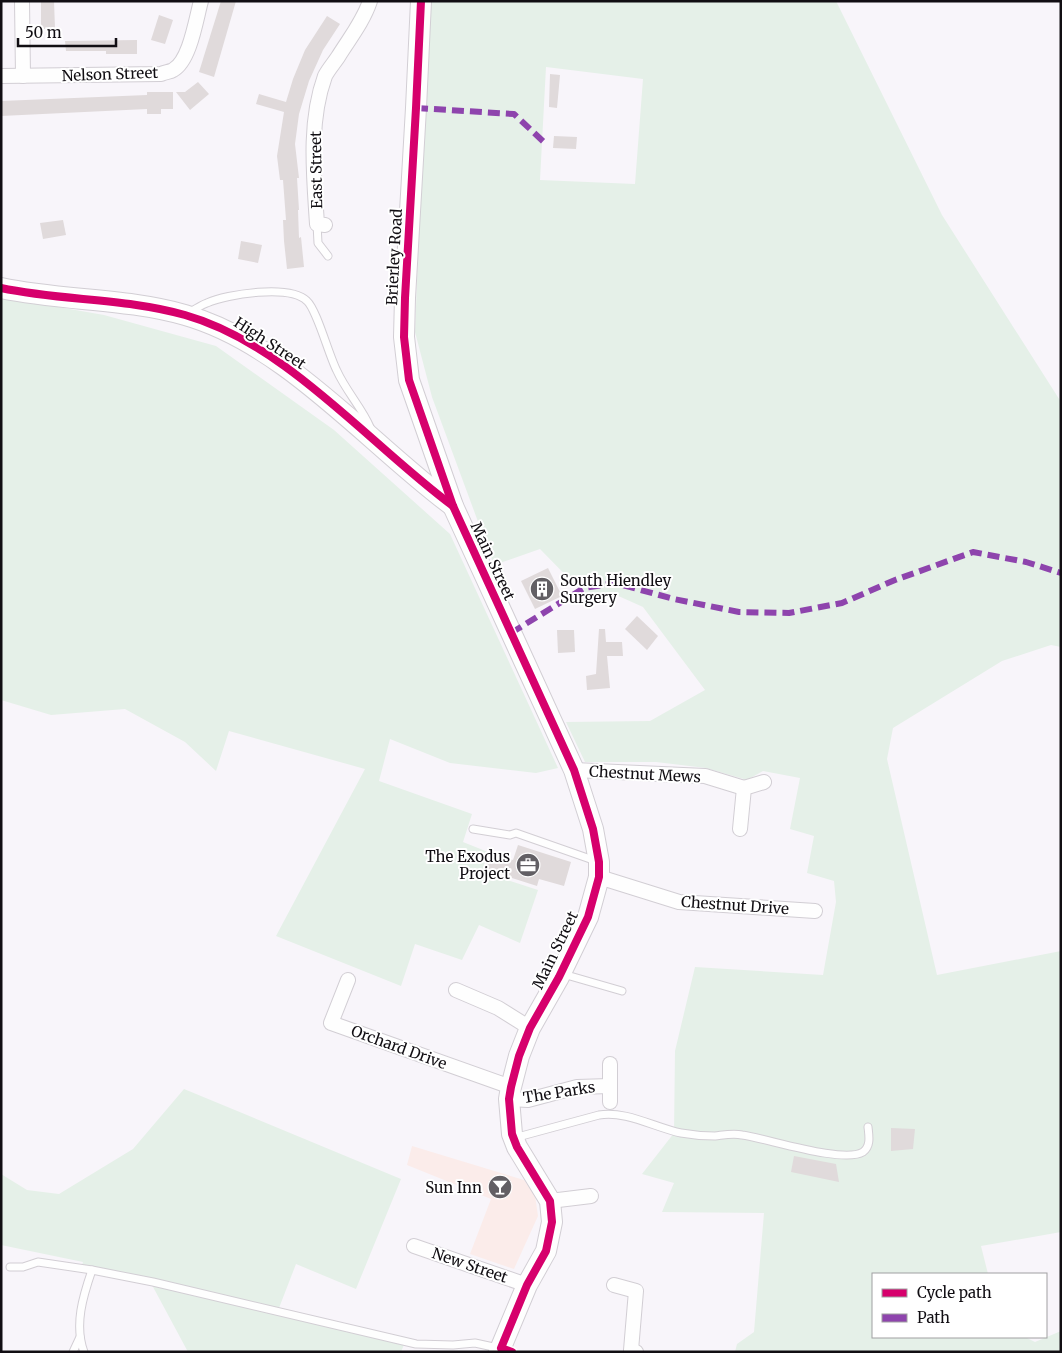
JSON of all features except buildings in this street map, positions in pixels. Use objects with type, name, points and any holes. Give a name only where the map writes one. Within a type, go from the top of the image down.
[{"type":"street","points":[[22,1],[24,76]]},
{"type":"street","name":"Nelson Street","points":[[1,76],[161,74],[174,70],[183,60],[188,48],[201,1]]},
{"type":"street","name":"East Street","points":[[321,225],[313,147],[317,108],[326,75],[365,14],[370,1]]},
{"type":"street","name":"Brierley Road","points":[[421,1],[404,337],[409,380],[453,506]]},
{"type":"street","name":"High Street","points":[[1,288],[32,294],[147,306],[186,315],[222,328],[292,372],[428,488],[453,506]]},
{"type":"street","name":"Main Street","points":[[453,506],[574,770],[593,829],[599,869],[588,917],[530,1028],[519,1056],[510,1093],[514,1138],[517,1147],[550,1202],[552,1222],[546,1252],[527,1285],[504,1351]]},
{"type":"street","name":"Chestnut Mews","points":[[574,770],[705,776],[744,788]]},
{"type":"street","points":[[740,829],[744,788],[764,782]]},
{"type":"street","name":"Chestnut Drive","points":[[599,869],[679,902],[815,911]]},
{"type":"street","name":"Orchard Drive","points":[[348,980],[331,1023],[510,1093]]},
{"type":"street","points":[[456,990],[498,1008],[530,1028]]},
{"type":"street","name":"The Parks","points":[[610,1064],[610,1102]]},
{"type":"street","name":"The Parks","points":[[510,1093],[528,1100],[577,1087],[610,1086]]},
{"type":"street","points":[[550,1202],[591,1196]]},
{"type":"street","name":"New Street","points":[[414,1246],[527,1285]]},
{"type":"street","points":[[614,1285],[636,1291],[631,1350],[636,1352]]},
{"type":"lane","points":[[321,225],[318,243],[328,256]]},
{"type":"lane","points":[[186,315],[208,302],[238,294],[270,291],[293,294],[307,300],[316,315],[337,372],[350,396],[368,422],[376,443]]},
{"type":"lane","points":[[473,829],[510,835],[516,833],[599,869]]},
{"type":"lane","points":[[560,973],[622,991]]},
{"type":"lane","points":[[514,1138],[612,1113],[682,1133],[705,1136],[740,1134],[790,1146],[831,1153],[850,1154],[861,1152],[866,1148],[869,1139],[868,1127]]},
{"type":"lane","points":[[10,1267],[38,1262],[92,1270],[153,1282],[416,1344],[453,1345],[474,1343],[504,1351]]},
{"type":"lane","points":[[84,1352],[79,1329],[83,1297],[92,1270]]},
{"type":"lane","points":[[73,1352],[80,1337]]},
{"type":"shaded area","points":[[428,1],[836,1],[942,215],[1061,402],[1061,647],[1051,645],[1002,661],[893,728],[887,759],[937,975],[1061,951],[1061,1232],[981,1246],[988,1273],[872,1273],[872,1338],[1027,1338],[1035,1342],[1061,1331],[1061,1352],[735,1352],[737,1344],[754,1332],[764,1213],[662,1212],[674,1183],[642,1174],[674,1133],[675,1051],[695,967],[823,975],[836,902],[834,881],[807,873],[814,836],[790,829],[800,778],[763,771],[747,780],[706,768],[656,762],[585,762],[566,722],[650,721],[705,690],[643,607],[614,594],[588,598],[540,549],[494,565],[432,397],[415,332]],"holes":[[[546,67],[643,79],[635,184],[540,180]]]},
{"type":"shaded area","points":[[1,297],[104,315],[216,346],[334,430],[450,534],[558,768],[536,773],[450,763],[390,739],[379,781],[472,814],[463,842],[488,852],[482,872],[538,890],[520,943],[479,925],[462,960],[415,944],[401,986],[276,936],[365,769],[229,731],[216,771],[185,742],[125,709],[51,715],[1,700]]},
{"type":"shaded area","points":[[184,1089],[401,1179],[356,1289],[296,1264],[279,1308],[405,1342],[401,1352],[188,1352],[152,1285],[80,1270],[83,1262],[1,1245],[1,1174],[27,1190],[59,1194],[133,1149]]},
{"type":"shaded area","points":[[412,1146],[524,1180],[535,1195],[538,1216],[514,1269],[470,1254],[491,1199],[407,1165]]},
{"type":"marked path","points":[[416,108],[514,114],[547,145]]},
{"type":"marked path","points":[[511,633],[584,588],[615,583],[674,599],[739,612],[789,613],[842,603],[895,580],[973,552],[1026,562],[1061,573]]},
{"type":"cycle path","points":[[421,1],[405,298],[404,337],[409,380],[453,506],[574,770],[593,829],[599,862],[599,877],[588,917],[559,977],[530,1028],[519,1056],[511,1087],[509,1099],[512,1134],[517,1147],[550,1201],[552,1222],[546,1251],[527,1285],[501,1348],[512,1352]]},
{"type":"cycle path","points":[[1,288],[163,309],[222,329],[258,348],[326,398],[453,506]]},
{"type":"place","name":"South Hiendley Surgery","points":[[542,589]]},
{"type":"place","name":"The Exodus Project","points":[[528,865]]},
{"type":"place","name":"Sun Inn","points":[[500,1187]]}]
